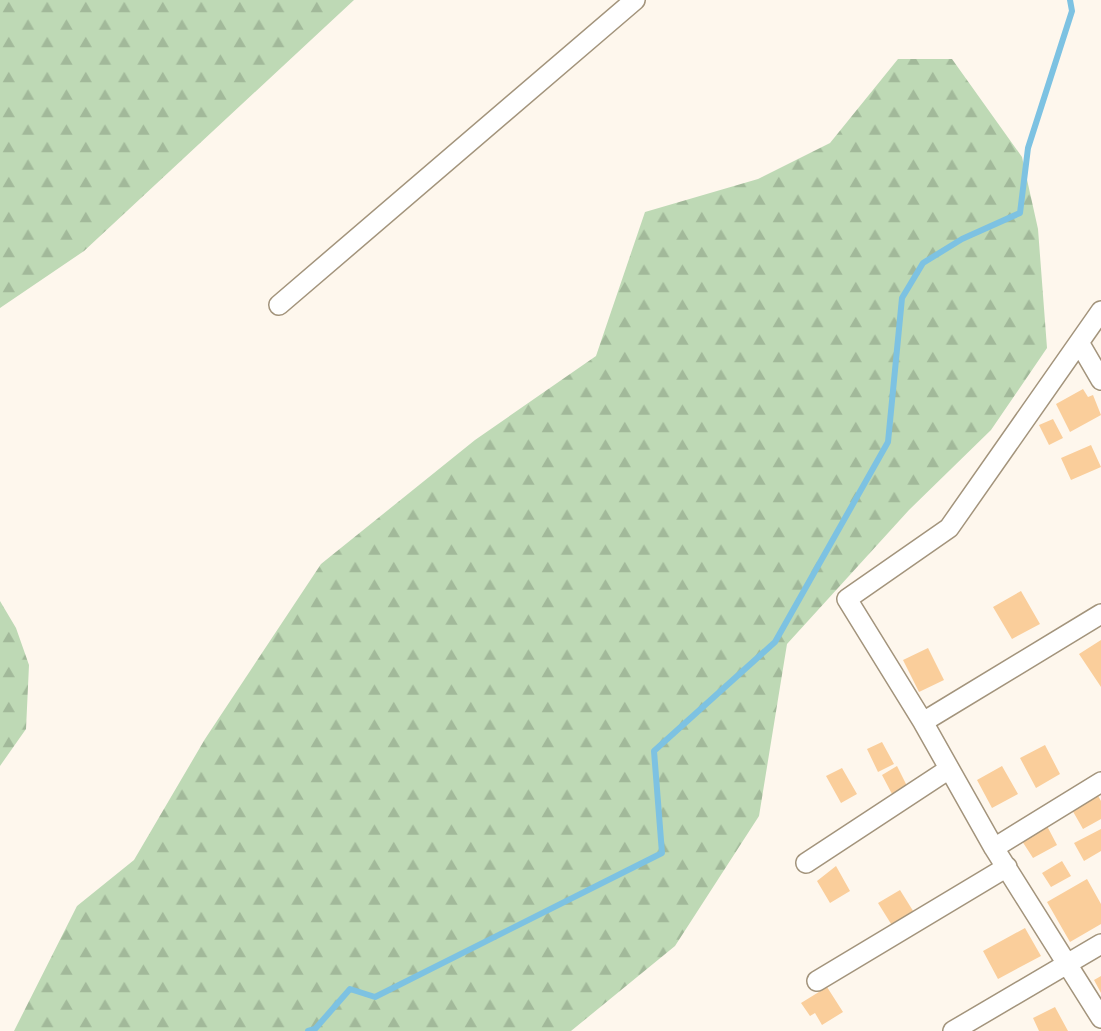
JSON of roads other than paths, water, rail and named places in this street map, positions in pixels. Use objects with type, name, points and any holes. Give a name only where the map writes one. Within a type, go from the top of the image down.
[{"type":"street","points":[[279,305],[635,0]]},
{"type":"street","points":[[1101,311],[949,528],[847,599],[923,722],[994,848],[1069,963],[1101,1018]]},
{"type":"street","points":[[1080,344],[1101,380]]},
{"type":"street","points":[[923,722],[1101,614]]},
{"type":"street","points":[[806,863],[949,769]]},
{"type":"street","points":[[994,848],[1101,782]]},
{"type":"street","points":[[817,981],[1007,867]]},
{"type":"street","points":[[953,1031],[1101,944]]},
{"type":"waterway","points":[[308,1031],[315,1029],[350,989],[375,997],[662,853],[654,751],[775,642],[888,442],[902,298],[923,263],[962,239],[1020,213],[1028,148],[1072,11],[1070,0]]}]
